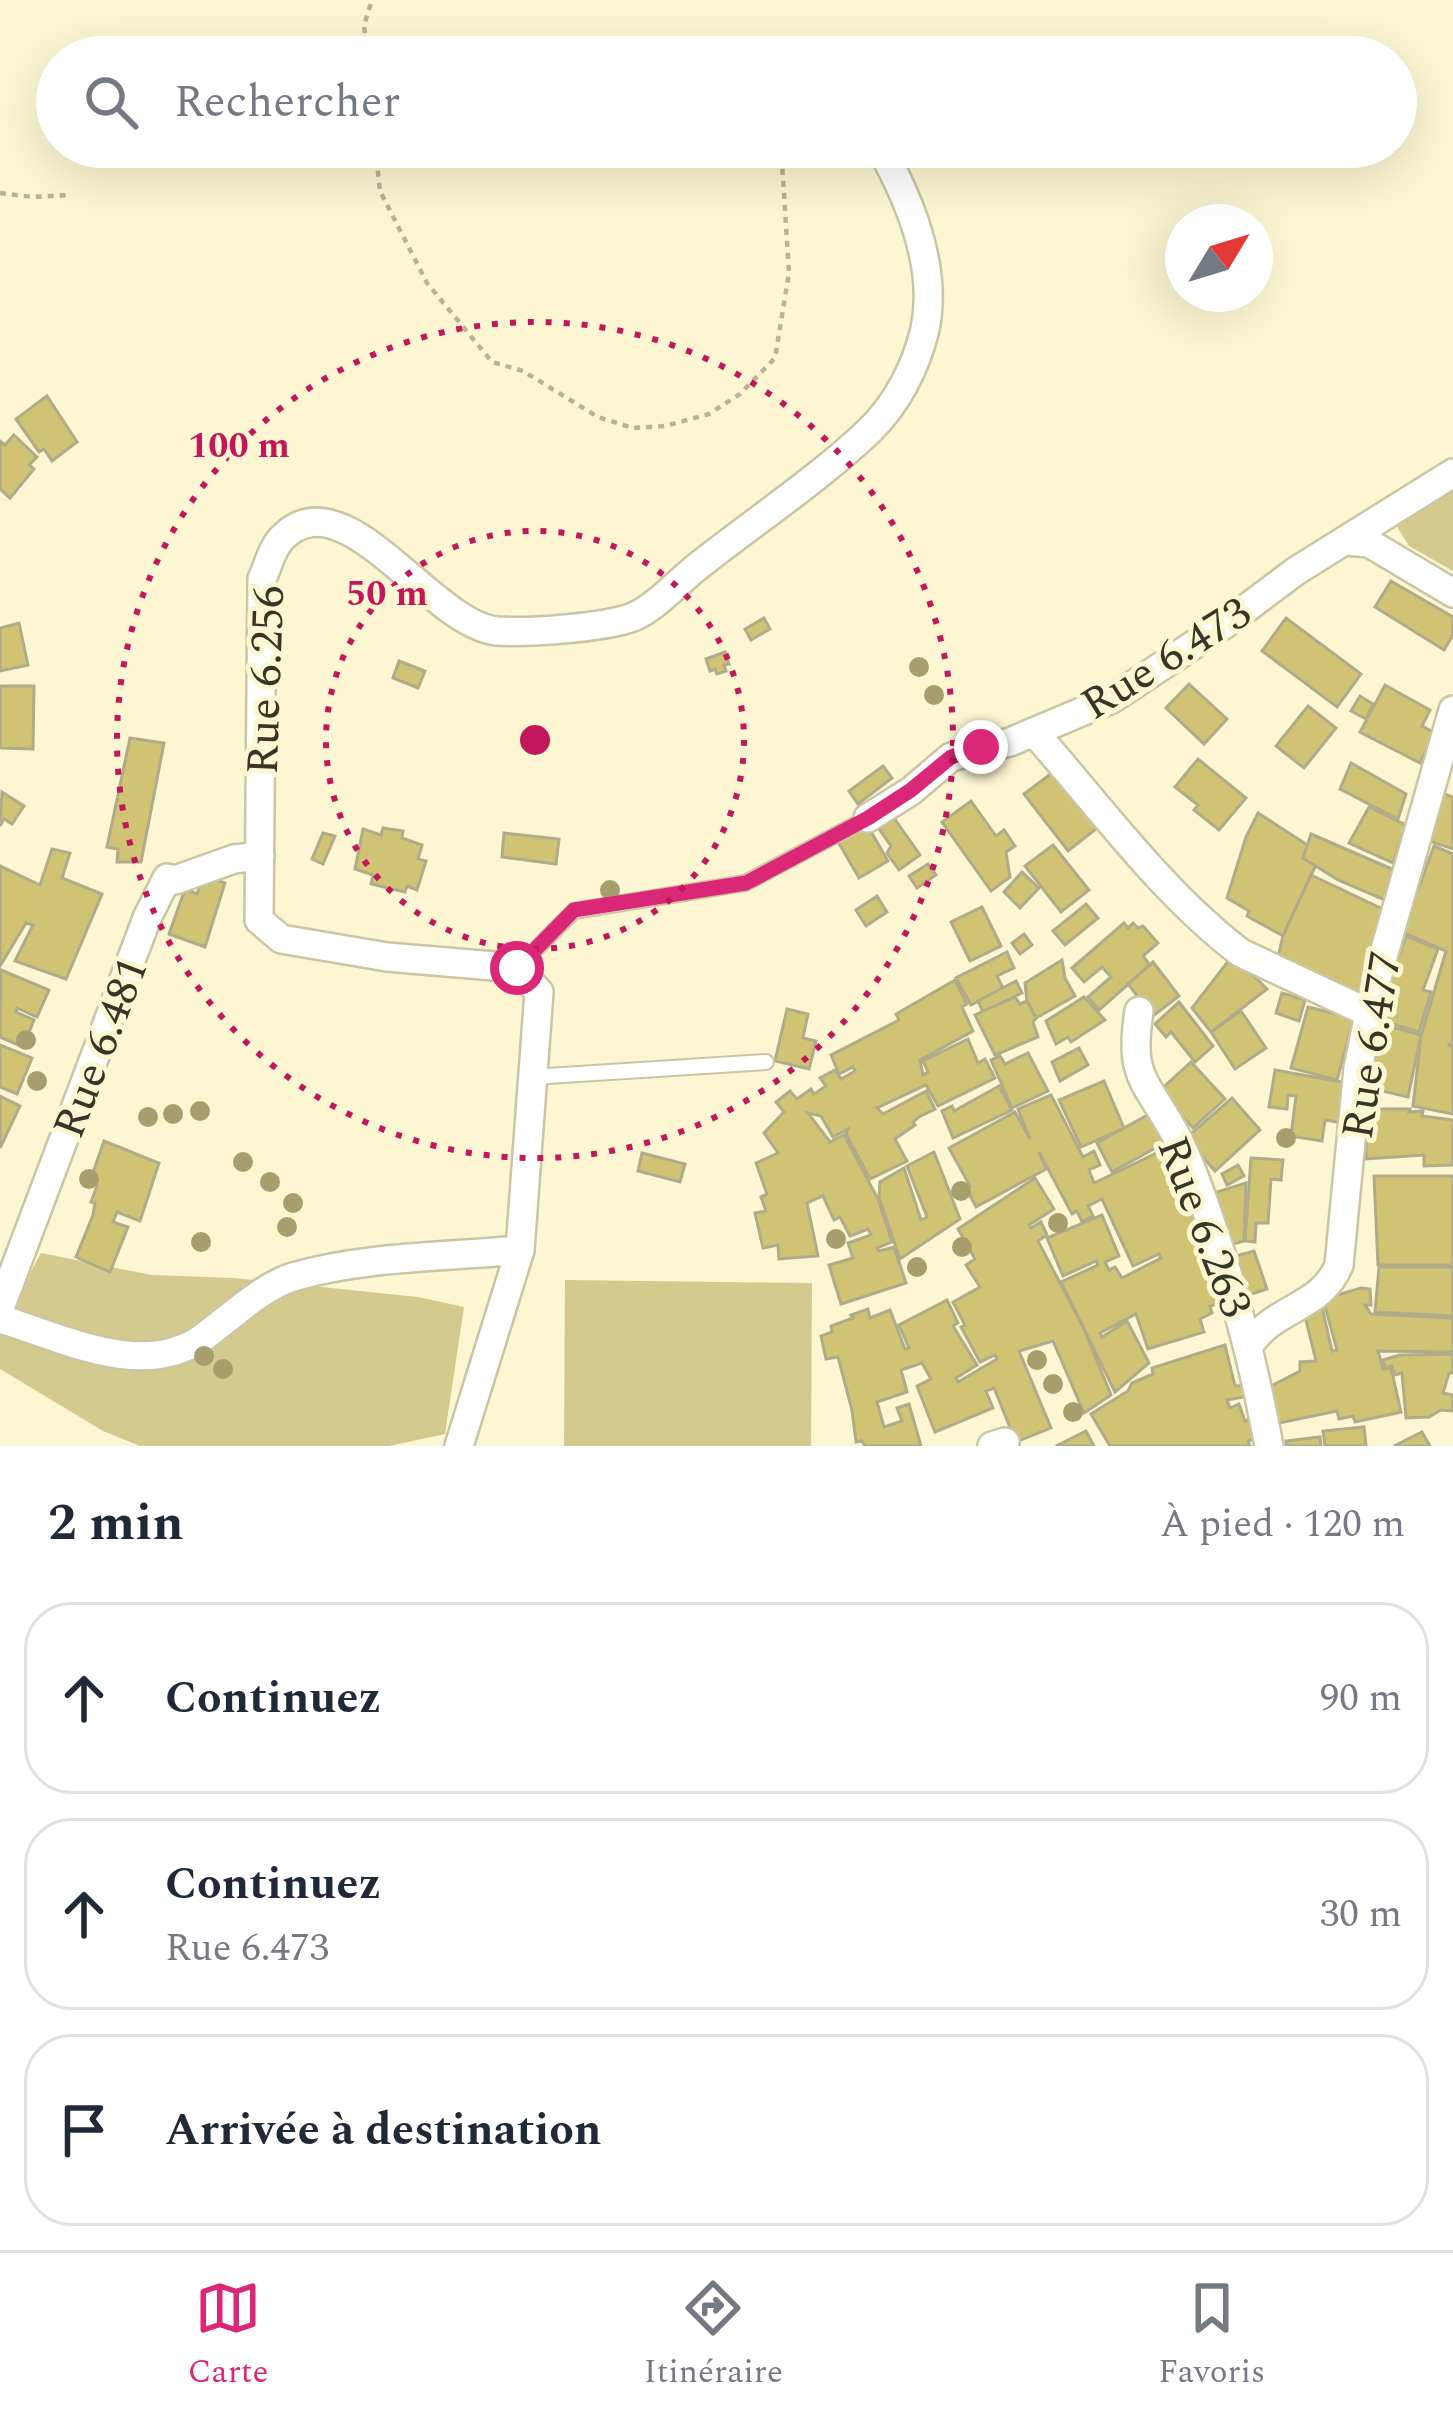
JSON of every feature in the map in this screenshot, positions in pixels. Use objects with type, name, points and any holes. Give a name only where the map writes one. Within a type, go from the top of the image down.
[{"type":"street","name":"Rue 6.256","points":[[517,968],[387,957],[281,939],[259,920],[262,579],[278,541],[298,525],[327,522],[363,537],[435,602],[494,631],[559,629],[634,616],[870,430],[909,378],[926,325],[925,262],[905,191],[892,168]]},
{"type":"street","name":"Rue 6.473","points":[[868,818],[951,757],[1034,732],[1112,699],[1296,571],[1453,472]]},
{"type":"street","points":[[1346,541],[1369,543],[1453,593]]},
{"type":"street","name":"Rue 6.477","points":[[1250,1344],[1270,1321],[1331,1284],[1339,1265],[1358,1068],[1369,1013],[1453,710]]},
{"type":"street","points":[[1034,732],[1185,904],[1227,942],[1369,1013]]},
{"type":"street","name":"Rue 6.481","points":[[0,1308],[147,918],[167,878],[175,880],[234,859],[260,856]]},
{"type":"street","points":[[459,1446],[520,1250],[539,992],[517,968]]},
{"type":"street","name":"Rue 6.263","points":[[1139,1011],[1136,1063],[1144,1087],[1184,1152],[1250,1344],[1269,1446]]},
{"type":"street","points":[[0,1319],[125,1356],[162,1353],[196,1342],[286,1279],[327,1268],[520,1250]]},
{"type":"lane","points":[[517,968],[574,910],[746,883],[868,818]]},
{"type":"lane","points":[[532,1077],[766,1062]]},
{"type":"path","points":[[365,36],[372,0]]},
{"type":"path","points":[[377,168],[380,190],[428,283],[492,362],[523,371],[598,417],[634,428],[665,427],[710,414],[740,394],[775,358],[789,273],[782,168]]},
{"type":"path","points":[[0,193],[68,195]]},
{"type":"shaded area","points":[[1453,488],[1453,571],[1409,546],[1396,525]]},
{"type":"shaded area","points":[[41,1253],[152,1275],[234,1278],[418,1297],[464,1307],[445,1434],[389,1446],[140,1446],[103,1431],[0,1369],[0,1328]]},
{"type":"shaded area","points":[[565,1280],[812,1283],[811,1446],[564,1446]]},
{"type":"building","points":[[47,396],[77,442],[52,461],[44,449],[39,452],[16,419]]},
{"type":"building","points":[[14,435],[37,457],[29,465],[34,469],[10,498],[0,489],[0,441],[5,445]]},
{"type":"building","points":[[1391,581],[1453,617],[1453,635],[1444,650],[1375,607]]},
{"type":"building","points":[[764,618],[770,629],[751,640],[745,629]]},
{"type":"building","points":[[1286,618],[1361,674],[1337,707],[1262,651]]},
{"type":"building","points":[[19,623],[28,665],[0,671],[0,628]]},
{"type":"building","points":[[725,652],[726,671],[710,671],[706,659]]},
{"type":"building","points":[[399,661],[425,671],[418,688],[393,678]]},
{"type":"building","points":[[1189,684],[1227,719],[1204,744],[1166,708]]},
{"type":"building","points":[[1385,685],[1430,710],[1422,726],[1435,733],[1420,763],[1360,732]]},
{"type":"building","points":[[0,686],[34,686],[33,749],[0,748]]},
{"type":"building","points":[[1360,696],[1373,704],[1366,719],[1351,711]]},
{"type":"building","points":[[1308,706],[1336,728],[1304,768],[1276,746]]},
{"type":"building","points":[[130,738],[164,743],[141,862],[117,862],[118,849],[107,847]]},
{"type":"building","points":[[1198,759],[1246,798],[1219,830],[1175,787]]},
{"type":"building","points":[[1351,763],[1406,794],[1398,819],[1340,789]]},
{"type":"building","points":[[883,766],[892,778],[858,804],[849,791]]},
{"type":"building","points":[[1057,769],[1101,825],[1068,851],[1024,794]]},
{"type":"building","points":[[2,792],[24,806],[12,824],[4,819],[0,826]]},
{"type":"building","points":[[1439,792],[1453,797],[1453,849],[1421,838]]},
{"type":"building","points":[[971,801],[996,836],[1004,830],[1015,846],[1006,852],[1010,877],[991,891],[942,822]]},
{"type":"building","points":[[1369,807],[1406,825],[1393,863],[1349,843]]},
{"type":"building","points":[[1258,813],[1309,846],[1303,858],[1316,865],[1283,936],[1247,916],[1249,911],[1227,898]]},
{"type":"building","points":[[894,818],[920,855],[899,870],[879,829]]},
{"type":"building","points":[[866,823],[888,861],[859,878],[837,840]]},
{"type":"building","points":[[383,828],[403,831],[402,838],[422,845],[418,859],[426,861],[417,890],[371,884],[373,875],[355,869],[363,829],[381,835]]},
{"type":"building","points":[[323,833],[335,836],[323,864],[312,859]]},
{"type":"building","points":[[504,833],[559,839],[556,864],[502,857]]},
{"type":"building","points":[[1311,834],[1394,870],[1387,901],[1338,880],[1303,858]]},
{"type":"building","points":[[1053,845],[1089,890],[1061,912],[1025,866]]},
{"type":"building","points":[[1434,846],[1453,854],[1453,1045],[1448,1044],[1453,1048],[1453,1114],[1413,1106],[1421,1036],[1446,951],[1402,932]]},
{"type":"building","points":[[52,849],[70,853],[62,878],[102,894],[66,979],[15,961],[33,925],[26,923],[0,966],[0,866],[40,885]]},
{"type":"building","points":[[928,864],[936,875],[917,888],[909,876]]},
{"type":"building","points":[[1022,872],[1039,888],[1020,908],[1004,892]]},
{"type":"building","points":[[204,875],[225,883],[205,947],[169,934],[185,889],[197,894]]},
{"type":"building","points":[[1311,875],[1387,911],[1361,995],[1278,957]]},
{"type":"building","points":[[877,896],[887,912],[866,926],[856,910]]},
{"type":"building","points":[[1086,904],[1098,918],[1065,945],[1053,931]]},
{"type":"building","points":[[982,907],[1001,946],[970,961],[951,922]]},
{"type":"building","points":[[1124,923],[1128,928],[1133,923],[1143,926],[1158,943],[1143,956],[1150,965],[1099,1010],[1088,997],[1111,977],[1102,967],[1084,982],[1072,968]]},
{"type":"building","points":[[1024,934],[1032,945],[1020,954],[1012,943]]},
{"type":"building","points":[[1406,936],[1438,949],[1423,990],[1431,992],[1419,1032],[1376,1019]]},
{"type":"building","points":[[1007,952],[1014,968],[997,976],[1003,988],[971,1005],[956,978]]},
{"type":"building","points":[[1233,955],[1267,989],[1211,1032],[1192,1008]]},
{"type":"building","points":[[1062,960],[1075,996],[1036,1018],[1025,983]]},
{"type":"building","points":[[1153,962],[1179,996],[1153,1016],[1128,984]]},
{"type":"building","points":[[1,970],[49,990],[37,1017],[17,1008],[16,1012],[34,1020],[23,1047],[0,1037]]},
{"type":"building","points":[[955,980],[973,1031],[920,1060],[923,1075],[928,1072],[923,1061],[968,1039],[978,1063],[985,1059],[995,1078],[938,1106],[926,1085],[877,1108],[883,1114],[926,1091],[935,1109],[895,1139],[907,1161],[870,1179],[846,1134],[848,1129],[833,1137],[821,1116],[808,1113],[830,1142],[844,1135],[878,1199],[892,1242],[877,1248],[894,1247],[906,1283],[841,1304],[829,1265],[853,1258],[848,1243],[871,1235],[868,1229],[850,1236],[840,1217],[834,1220],[823,1196],[807,1203],[818,1256],[779,1259],[778,1245],[763,1248],[755,1213],[766,1211],[761,1197],[767,1194],[756,1163],[778,1153],[764,1133],[784,1112],[776,1102],[790,1091],[797,1099],[811,1089],[814,1094],[826,1086],[820,1078],[835,1070],[841,1079],[855,1071],[853,1067],[839,1074],[831,1055],[899,1020],[896,1014]]},
{"type":"building","points":[[1016,981],[1022,993],[983,1012],[978,1001]]},
{"type":"building","points":[[1282,993],[1305,1000],[1299,1021],[1276,1013]]},
{"type":"building","points":[[1015,997],[1020,1004],[1027,1001],[1036,1018],[1038,1037],[995,1055],[975,1015]]},
{"type":"building","points":[[1084,997],[1105,1020],[1071,1042],[1068,1037],[1056,1044],[1046,1021]]},
{"type":"building","points":[[1179,1002],[1213,1046],[1195,1062],[1171,1032],[1166,1037],[1155,1024]]},
{"type":"building","points":[[1308,1007],[1354,1018],[1337,1080],[1291,1068]]},
{"type":"building","points":[[787,1009],[808,1014],[803,1038],[816,1041],[809,1069],[775,1061]]},
{"type":"building","points":[[1241,1011],[1266,1048],[1235,1069],[1211,1032]]},
{"type":"building","points":[[1371,1021],[1421,1035],[1408,1097],[1366,1087]]},
{"type":"building","points":[[0,1045],[32,1058],[17,1094],[0,1087]]},
{"type":"building","points":[[1079,1048],[1088,1065],[1060,1081],[1052,1062]]},
{"type":"building","points":[[1028,1053],[1048,1091],[1012,1108],[991,1060],[1000,1056],[1005,1064]]},
{"type":"building","points":[[1191,1062],[1225,1099],[1193,1128],[1159,1091]]},
{"type":"building","points":[[1275,1070],[1353,1084],[1348,1124],[1325,1120],[1322,1141],[1291,1136],[1296,1096],[1288,1095],[1287,1109],[1269,1107]]},
{"type":"building","points":[[1104,1081],[1124,1128],[1081,1147],[1059,1100]]},
{"type":"building","points":[[999,1086],[1012,1110],[953,1138],[942,1111],[952,1106],[954,1111]]},
{"type":"building","points":[[1051,1095],[1083,1157],[1094,1151],[1100,1165],[1089,1170],[1094,1183],[1165,1149],[1206,1236],[1196,1240],[1223,1303],[1210,1306],[1212,1313],[1200,1319],[1204,1332],[1148,1349],[1136,1314],[1100,1333],[1102,1337],[1127,1321],[1149,1363],[1115,1392],[1061,1282],[1098,1265],[1096,1261],[1063,1276],[1047,1238],[1102,1215],[1119,1256],[1105,1262],[1109,1270],[1115,1267],[1122,1278],[1161,1258],[1159,1254],[1133,1266],[1102,1199],[1088,1206],[1093,1216],[1082,1222],[1077,1211],[1072,1214],[1039,1152],[1046,1169],[976,1207],[949,1148],[1015,1112],[1030,1139],[1018,1109]]},
{"type":"building","points":[[0,1096],[20,1106],[0,1148]]},
{"type":"building","points":[[1232,1098],[1260,1130],[1215,1171],[1186,1138]]},
{"type":"building","points":[[1373,1109],[1410,1109],[1423,1111],[1422,1116],[1453,1120],[1453,1165],[1424,1166],[1424,1155],[1366,1159],[1366,1131],[1373,1130],[1368,1123]]},
{"type":"building","points":[[1151,1113],[1168,1141],[1112,1172],[1097,1143]]},
{"type":"building","points":[[104,1141],[159,1163],[140,1221],[117,1212],[113,1222],[128,1227],[110,1272],[76,1257],[93,1215],[95,1203],[91,1202],[97,1186],[89,1184]]},
{"type":"building","points":[[934,1152],[960,1219],[900,1259],[879,1198],[880,1182],[904,1168],[921,1220],[927,1217],[907,1166]]},
{"type":"building","points":[[642,1153],[685,1164],[680,1182],[638,1171]]},
{"type":"building","points":[[1251,1158],[1283,1160],[1281,1180],[1271,1179],[1268,1223],[1256,1223],[1255,1242],[1245,1241]]},
{"type":"building","points":[[1238,1165],[1244,1176],[1227,1185],[1222,1174]]},
{"type":"building","points":[[1374,1176],[1453,1176],[1453,1265],[1378,1265]]},
{"type":"building","points":[[1035,1178],[1054,1209],[1029,1225],[1041,1222],[1047,1235],[1038,1241],[1083,1327],[1111,1395],[1084,1413],[1053,1341],[1019,1351],[1051,1428],[1016,1442],[994,1388],[986,1391],[993,1408],[935,1432],[917,1386],[931,1379],[922,1363],[901,1370],[907,1392],[877,1402],[884,1427],[902,1421],[897,1408],[909,1404],[921,1446],[856,1442],[838,1357],[826,1359],[821,1336],[832,1332],[831,1326],[853,1318],[851,1315],[868,1309],[870,1318],[890,1310],[905,1349],[909,1348],[899,1325],[947,1300],[958,1323],[953,1326],[977,1365],[956,1378],[958,1382],[997,1359],[995,1355],[980,1362],[953,1302],[980,1287],[966,1265],[975,1259],[958,1229]]},
{"type":"building","points":[[1246,1183],[1244,1241],[1222,1247],[1207,1195]]},
{"type":"building","points":[[1254,1251],[1267,1289],[1246,1296],[1228,1258]]},
{"type":"building","points":[[1379,1267],[1453,1267],[1453,1316],[1375,1312]]},
{"type":"building","points":[[1370,1289],[1371,1305],[1365,1305],[1371,1314],[1453,1318],[1453,1352],[1378,1351],[1383,1369],[1391,1368],[1401,1412],[1355,1422],[1353,1416],[1339,1419],[1337,1411],[1279,1423],[1269,1387],[1300,1371],[1300,1362],[1316,1361],[1304,1312],[1322,1307],[1332,1351],[1337,1350],[1323,1299]]},
{"type":"building","points":[[1225,1345],[1235,1386],[1247,1385],[1249,1396],[1227,1400],[1230,1408],[1239,1404],[1245,1421],[1255,1417],[1260,1436],[1248,1441],[1250,1446],[1110,1446],[1091,1414],[1128,1391],[1132,1383],[1153,1374],[1152,1368]]},
{"type":"building","points":[[1453,1354],[1453,1373],[1443,1393],[1453,1395],[1453,1411],[1406,1418],[1402,1373],[1395,1375],[1383,1360]]},
{"type":"building","points":[[1364,1427],[1366,1446],[1325,1446],[1323,1431]]},
{"type":"building","points":[[1086,1431],[1094,1446],[1056,1446]]},
{"type":"building","points":[[1422,1432],[1430,1446],[1394,1446]]},
{"type":"building","points":[[1320,1437],[1321,1446],[1287,1446],[1286,1441]]},
{"type":"route","points":[[517,968],[574,910],[746,883],[868,818],[951,757],[981,747]]}]
